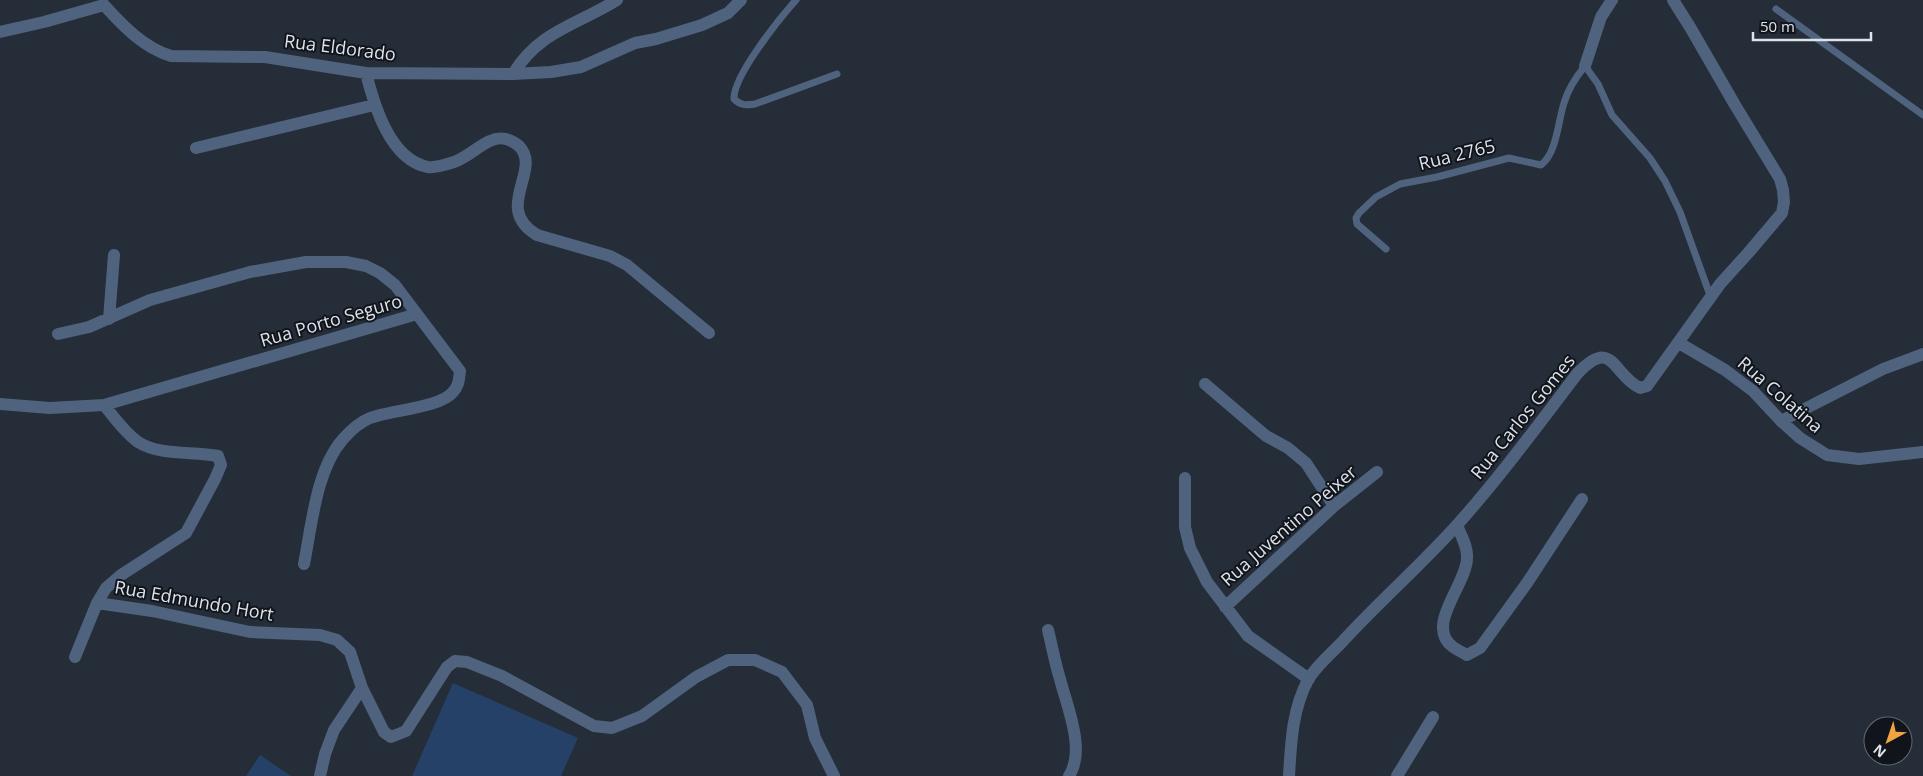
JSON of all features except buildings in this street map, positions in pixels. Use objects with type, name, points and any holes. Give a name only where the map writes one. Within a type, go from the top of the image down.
[{"type":"street","points":[[513,74],[522,58],[550,35],[617,0]]},
{"type":"street","name":"Rua Eldorado","points":[[0,32],[44,22],[103,3],[122,24],[141,40],[158,52],[171,56],[265,57],[366,73],[513,74],[581,68],[636,43],[702,26],[728,13],[741,0]]},
{"type":"street","points":[[1585,66],[1601,17],[1612,0]]},
{"type":"street","name":"Rua Carlos Gomes","points":[[1289,776],[1294,717],[1309,679],[1369,613],[1457,525],[1514,457],[1587,363],[1598,358],[1606,358],[1612,361],[1633,385],[1640,388],[1647,386],[1720,284],[1750,252],[1782,213],[1784,202],[1780,179],[1673,0]]},
{"type":"street","points":[[366,73],[374,105],[390,136],[401,151],[416,163],[430,168],[455,162],[490,141],[506,139],[518,145],[525,154],[525,168],[517,205],[519,215],[529,230],[537,235],[610,256],[627,265],[709,333]]},
{"type":"street","points":[[196,148],[374,105]]},
{"type":"street","points":[[109,319],[114,255]]},
{"type":"street","points":[[58,334],[89,327],[150,300],[250,272],[306,262],[346,262],[366,266],[380,273],[395,285],[417,314]]},
{"type":"street","name":"Rua Porto Seguro","points":[[0,404],[50,408],[104,405],[417,314],[460,371],[458,384],[452,394],[437,402],[372,417],[360,422],[344,438],[330,455],[324,470],[304,564]]},
{"type":"street","name":"Rua Colatina","points":[[1679,343],[1725,370],[1753,391],[1800,438],[1827,455],[1859,459],[1923,452]]},
{"type":"street","points":[[1781,421],[1883,369],[1923,354]]},
{"type":"street","points":[[1205,384],[1266,436],[1288,448],[1306,463],[1334,506]]},
{"type":"street","points":[[75,657],[97,603],[106,588],[121,575],[186,533],[216,479],[221,464],[218,456],[154,449],[138,442],[124,429],[104,405]]},
{"type":"street","name":"Rua Juventino Peixer","points":[[1225,607],[1334,506],[1377,472]]},
{"type":"street","points":[[1185,478],[1185,527],[1190,548],[1207,582],[1248,636],[1309,679]]},
{"type":"street","points":[[1457,525],[1468,557],[1466,569],[1443,619],[1445,639],[1452,647],[1466,655],[1480,648],[1527,583],[1582,499]]},
{"type":"street","name":"Rua Edmundo Hort","points":[[97,603],[152,611],[250,632],[320,635],[337,640],[350,652],[362,688],[384,732],[391,736],[406,731],[447,667],[455,661],[467,662],[502,676],[594,726],[612,728],[642,716],[696,677],[728,660],[754,660],[782,672],[807,705],[815,738],[834,776]]},
{"type":"street","points":[[1048,630],[1074,731],[1076,760],[1069,776]]},
{"type":"street","points":[[320,776],[325,754],[334,730],[362,688]]},
{"type":"street","points":[[1398,776],[1432,717]]},
{"type":"lane","points":[[796,0],[782,16],[741,76],[734,93],[734,99],[739,104],[746,106],[755,104],[837,74]]},
{"type":"lane","points":[[1776,9],[1923,115]]},
{"type":"lane","points":[[1585,66],[1598,84],[1612,116],[1650,158],[1665,181],[1680,212],[1711,298]]},
{"type":"lane","name":"Rua 2765","points":[[1386,249],[1357,224],[1356,218],[1359,213],[1376,197],[1400,184],[1437,177],[1509,158],[1542,165],[1548,160],[1564,102],[1575,78],[1585,66]]},
{"type":"shaded area","points":[[453,683],[578,738],[561,776],[412,776]]},
{"type":"shaded area","points":[[260,755],[291,776],[246,776]]}]
